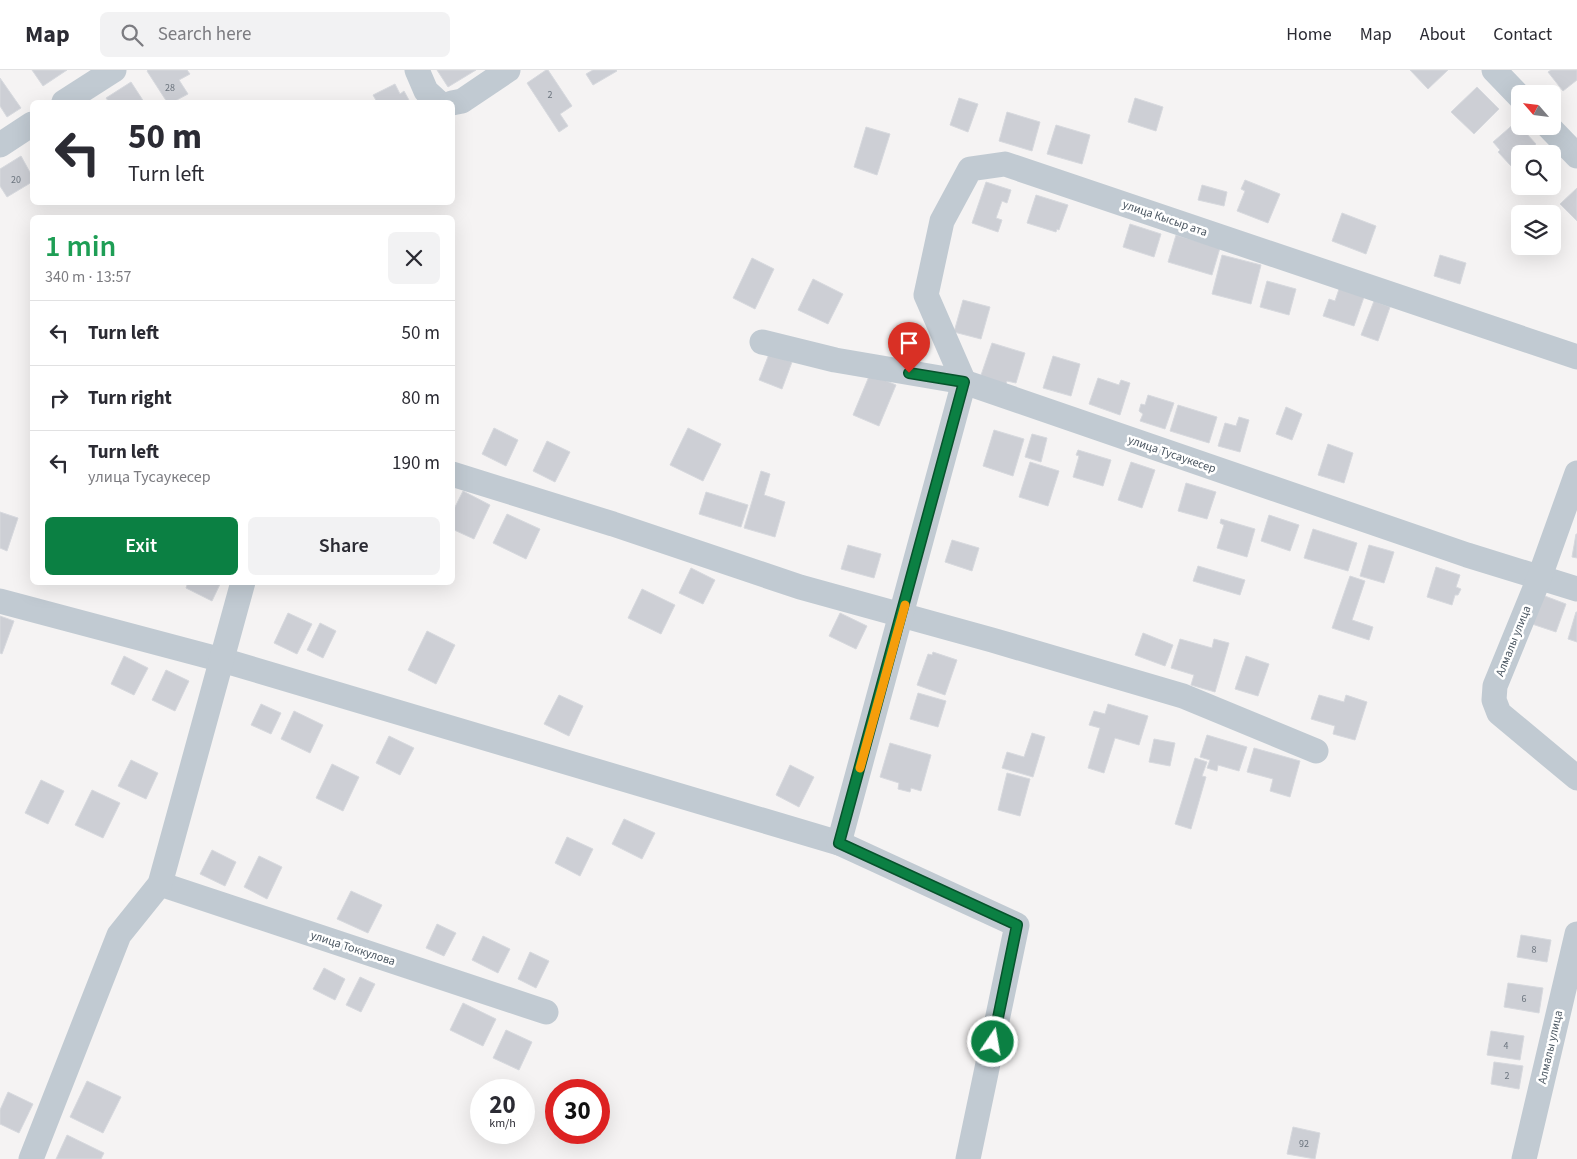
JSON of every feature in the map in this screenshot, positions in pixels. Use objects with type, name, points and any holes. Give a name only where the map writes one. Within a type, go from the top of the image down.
[{"type":"street","points":[[67,100],[114,70]]},
{"type":"street","points":[[417,70],[426,91],[436,100]]},
{"type":"street","points":[[455,102],[462,101],[508,70]]},
{"type":"street","points":[[1494,70],[1511,88]]},
{"type":"street","points":[[0,145],[30,125]]},
{"type":"street","points":[[1557,135],[1577,156]]},
{"type":"street","name":"улица Кысыр ата","points":[[964,382],[926,295],[942,221],[970,169],[1005,164],[1577,357]]},
{"type":"street","name":"улица Тусаукесер","points":[[762,342],[835,360],[964,382],[1467,555],[1577,589]]},
{"type":"street","points":[[839,843],[964,382]]},
{"type":"street","name":"Алмалы улица","points":[[1577,473],[1540,576],[1495,686],[1494,700],[1499,713],[1577,778]]},
{"type":"street","points":[[455,475],[613,524],[800,587],[992,640],[1183,696],[1316,751]]},
{"type":"street","points":[[31,1159],[119,935],[160,884],[242,585]]},
{"type":"street","points":[[0,601],[222,660],[839,843],[1017,925],[968,1159]]},
{"type":"street","name":"улица Токкулова","points":[[160,884],[546,1012]]},
{"type":"street","name":"Алмалы улица","points":[[1524,1159],[1577,934]]},
{"type":"building","points":[[32,70],[67,70],[43,86]]},
{"type":"building","points":[[187,70],[190,74],[179,80],[188,94],[177,100],[166,100],[147,71]]},
{"type":"building","points":[[437,70],[476,70],[448,87]]},
{"type":"building","points":[[548,70],[572,106],[560,114],[568,126],[559,132],[527,83]]},
{"type":"building","points":[[593,70],[617,71],[593,85],[586,74]]},
{"type":"building","points":[[1410,70],[1448,70],[1428,89]]},
{"type":"building","points":[[1551,70],[1577,70],[1577,80],[1563,91],[1561,85],[1558,85],[1548,72]]},
{"type":"building","points":[[0,78],[21,108],[7,117],[0,106]]},
{"type":"building","points":[[131,82],[143,100],[108,100],[106,98]]},
{"type":"building","points":[[395,84],[400,94],[404,91],[409,100],[376,100],[373,95]]},
{"type":"building","points":[[1477,87],[1499,109],[1474,134],[1451,112]]},
{"type":"building","points":[[959,98],[978,104],[968,132],[950,125]]},
{"type":"building","points":[[1135,98],[1163,107],[1156,131],[1128,122]]},
{"type":"building","points":[[1007,112],[1040,122],[1032,151],[999,141]]},
{"type":"building","points":[[1056,125],[1090,135],[1082,164],[1047,154]]},
{"type":"building","points":[[1511,126],[1511,135],[1528,135],[1536,144],[1511,145],[1511,166],[1498,152],[1500,150],[1493,142]]},
{"type":"building","points":[[866,127],[890,134],[877,175],[854,167]]},
{"type":"building","points":[[21,156],[30,172],[30,183],[7,197],[0,186],[0,169]]},
{"type":"building","points":[[1245,180],[1280,194],[1268,223],[1237,211],[1245,191],[1241,189]]},
{"type":"building","points":[[986,182],[1011,190],[1007,203],[1002,201],[996,218],[1002,220],[998,232],[972,223]]},
{"type":"building","points":[[1202,185],[1227,192],[1224,206],[1198,200]]},
{"type":"building","points":[[1577,188],[1577,221],[1561,205]]},
{"type":"building","points":[[1036,195],[1068,205],[1059,230],[1057,229],[1056,232],[1027,223]]},
{"type":"building","points":[[1342,213],[1376,226],[1366,254],[1332,241]]},
{"type":"building","points":[[1130,224],[1161,234],[1154,257],[1123,247]]},
{"type":"building","points":[[1176,235],[1220,248],[1212,275],[1168,262]]},
{"type":"building","points":[[1222,255],[1261,265],[1251,304],[1212,294]]},
{"type":"building","points":[[1440,255],[1466,263],[1460,284],[1434,276]]},
{"type":"building","points":[[752,258],[774,269],[755,309],[733,298]]},
{"type":"building","points":[[813,279],[843,294],[828,324],[798,310]]},
{"type":"building","points":[[1267,281],[1296,289],[1289,315],[1260,307]]},
{"type":"building","points":[[1339,289],[1364,297],[1354,326],[1323,316],[1329,299],[1335,301]]},
{"type":"building","points":[[963,300],[990,307],[981,339],[954,332]]},
{"type":"building","points":[[1374,301],[1390,307],[1378,341],[1361,335]]},
{"type":"building","points":[[992,343],[1025,353],[1016,383],[1007,381],[1004,389],[979,381]]},
{"type":"building","points":[[769,354],[792,362],[782,389],[759,380]]},
{"type":"building","points":[[1053,356],[1080,364],[1071,396],[1043,388]]},
{"type":"building","points":[[870,374],[896,385],[879,426],[853,415]]},
{"type":"building","points":[[1098,378],[1119,385],[1121,380],[1130,383],[1120,415],[1089,404]]},
{"type":"building","points":[[1148,395],[1174,403],[1165,429],[1140,421],[1143,414],[1139,411],[1141,404],[1145,405]]},
{"type":"building","points":[[1178,405],[1217,417],[1209,443],[1170,431]]},
{"type":"building","points":[[1286,407],[1302,414],[1292,440],[1276,434]]},
{"type":"building","points":[[1239,417],[1249,420],[1240,452],[1218,446],[1225,423],[1236,426]]},
{"type":"building","points":[[494,428],[518,440],[506,466],[482,454]]},
{"type":"building","points":[[688,428],[721,444],[703,481],[670,465]]},
{"type":"building","points":[[994,430],[1024,439],[1013,476],[983,466]]},
{"type":"building","points":[[1032,434],[1047,438],[1041,462],[1025,457]]},
{"type":"building","points":[[547,441],[570,452],[555,482],[533,471]]},
{"type":"building","points":[[1328,444],[1353,453],[1344,483],[1318,475]]},
{"type":"building","points":[[1078,450],[1111,460],[1103,486],[1073,477],[1079,456],[1076,455]]},
{"type":"building","points":[[1030,462],[1059,471],[1048,506],[1019,497]]},
{"type":"building","points":[[1131,462],[1155,470],[1142,508],[1118,500]]},
{"type":"building","points":[[761,471],[770,474],[764,495],[785,502],[775,537],[744,528]]},
{"type":"building","points":[[1186,483],[1216,492],[1207,519],[1178,511]]},
{"type":"building","points":[[463,491],[490,505],[474,539],[455,530],[455,507]]},
{"type":"building","points":[[706,492],[748,505],[741,527],[699,514]]},
{"type":"building","points":[[0,512],[18,518],[7,551],[0,548]]},
{"type":"building","points":[[507,514],[540,529],[526,559],[493,543]]},
{"type":"building","points":[[1269,515],[1299,525],[1290,551],[1261,541]]},
{"type":"building","points":[[1221,519],[1255,529],[1247,557],[1217,548],[1224,525],[1220,523]]},
{"type":"building","points":[[1313,529],[1357,543],[1348,571],[1304,558]]},
{"type":"building","points":[[1577,534],[1577,558],[1572,557]]},
{"type":"building","points":[[952,540],[979,548],[972,571],[945,562]]},
{"type":"building","points":[[848,545],[881,554],[874,578],[841,569]]},
{"type":"building","points":[[1369,545],[1394,552],[1384,583],[1360,576]]},
{"type":"building","points":[[1198,566],[1245,580],[1240,595],[1193,581]]},
{"type":"building","points":[[1436,567],[1460,575],[1456,587],[1461,589],[1458,595],[1455,595],[1452,605],[1427,597]]},
{"type":"building","points":[[691,568],[715,580],[703,604],[679,593]]},
{"type":"building","points":[[1350,576],[1365,581],[1352,620],[1373,627],[1369,640],[1332,628]]},
{"type":"building","points":[[187,585],[220,585],[212,601],[186,588]]},
{"type":"building","points":[[642,589],[675,605],[661,634],[628,618]]},
{"type":"building","points":[[1537,593],[1566,604],[1556,632],[1526,622]]},
{"type":"building","points":[[1577,612],[1577,642],[1568,639]]},
{"type":"building","points":[[288,613],[312,624],[297,654],[274,643]]},
{"type":"building","points":[[840,613],[867,626],[856,649],[829,636]]},
{"type":"building","points":[[0,616],[14,621],[2,654],[0,653]]},
{"type":"building","points":[[320,623],[336,631],[323,658],[307,650]]},
{"type":"building","points":[[427,631],[455,645],[436,684],[408,670]]},
{"type":"building","points":[[1143,633],[1173,645],[1165,666],[1135,655]]},
{"type":"building","points":[[1180,639],[1212,648],[1214,639],[1229,643],[1215,692],[1191,685],[1194,675],[1171,668]]},
{"type":"building","points":[[933,652],[957,660],[945,695],[917,685],[928,654],[932,655]]},
{"type":"building","points":[[124,656],[148,668],[134,695],[111,684]]},
{"type":"building","points":[[1246,656],[1269,664],[1258,696],[1235,689]]},
{"type":"building","points":[[166,670],[189,681],[175,711],[152,700]]},
{"type":"building","points":[[918,693],[946,701],[938,727],[910,719]]},
{"type":"building","points":[[559,695],[583,706],[569,736],[544,724]]},
{"type":"building","points":[[1319,695],[1344,702],[1346,695],[1367,702],[1355,740],[1333,734],[1335,726],[1311,719]]},
{"type":"building","points":[[261,704],[281,713],[271,734],[251,725]]},
{"type":"building","points":[[1108,704],[1148,716],[1139,745],[1115,738],[1104,773],[1088,768],[1100,728],[1089,725],[1094,711],[1105,714]]},
{"type":"building","points":[[294,711],[323,725],[310,753],[281,739]]},
{"type":"building","points":[[1032,733],[1045,737],[1033,777],[1002,768],[1007,752],[1024,757]]},
{"type":"building","points":[[1207,735],[1247,747],[1239,771],[1218,765],[1217,771],[1207,768],[1210,760],[1200,757]]},
{"type":"building","points":[[389,736],[414,748],[400,775],[376,763]]},
{"type":"building","points":[[1154,739],[1175,743],[1170,766],[1149,762]]},
{"type":"building","points":[[890,743],[931,755],[921,791],[911,788],[910,792],[898,789],[899,783],[880,777]]},
{"type":"building","points":[[1254,748],[1300,761],[1290,797],[1270,791],[1273,779],[1247,772]]},
{"type":"building","points":[[1195,758],[1207,762],[1202,776],[1206,777],[1191,829],[1175,824]]},
{"type":"building","points":[[131,760],[158,773],[146,799],[118,786]]},
{"type":"building","points":[[332,764],[359,777],[343,811],[316,798]]},
{"type":"building","points":[[790,765],[814,777],[799,807],[776,795]]},
{"type":"building","points":[[1007,773],[1030,779],[1020,816],[998,810]]},
{"type":"building","points":[[41,780],[64,791],[48,824],[25,813]]},
{"type":"building","points":[[92,790],[120,803],[103,838],[75,825]]},
{"type":"building","points":[[624,819],[655,833],[642,859],[612,844]]},
{"type":"building","points":[[567,837],[593,849],[580,876],[555,863]]},
{"type":"building","points":[[212,850],[236,862],[225,886],[200,874]]},
{"type":"building","points":[[259,856],[282,867],[267,899],[244,887]]},
{"type":"building","points":[[351,891],[382,905],[368,933],[337,919]]},
{"type":"building","points":[[437,924],[456,933],[444,956],[426,948]]},
{"type":"building","points":[[1521,935],[1551,940],[1547,962],[1517,957]]},
{"type":"building","points":[[483,936],[510,949],[498,973],[472,960]]},
{"type":"building","points":[[530,952],[549,961],[536,988],[518,979]]},
{"type":"building","points":[[324,968],[345,979],[335,1000],[313,989]]},
{"type":"building","points":[[360,977],[375,984],[361,1012],[346,1005]]},
{"type":"building","points":[[1508,983],[1543,988],[1539,1013],[1504,1007]]},
{"type":"building","points":[[463,1003],[496,1019],[483,1046],[450,1030]]},
{"type":"building","points":[[506,1030],[532,1042],[519,1070],[493,1058]]},
{"type":"building","points":[[1491,1031],[1524,1036],[1520,1060],[1487,1055]]},
{"type":"building","points":[[1494,1062],[1523,1066],[1519,1089],[1491,1084]]},
{"type":"building","points":[[87,1081],[121,1097],[103,1133],[70,1117]]},
{"type":"building","points":[[8,1092],[33,1104],[19,1133],[0,1124],[0,1110]]},
{"type":"building","points":[[1293,1127],[1320,1133],[1315,1159],[1287,1154]]},
{"type":"building","points":[[67,1135],[104,1153],[101,1159],[56,1159]]},
{"type":"slow traffic","points":[[860,768],[905,605]]},
{"type":"route","points":[[909,373],[964,382],[839,843],[1017,925],[993,1042]]}]
